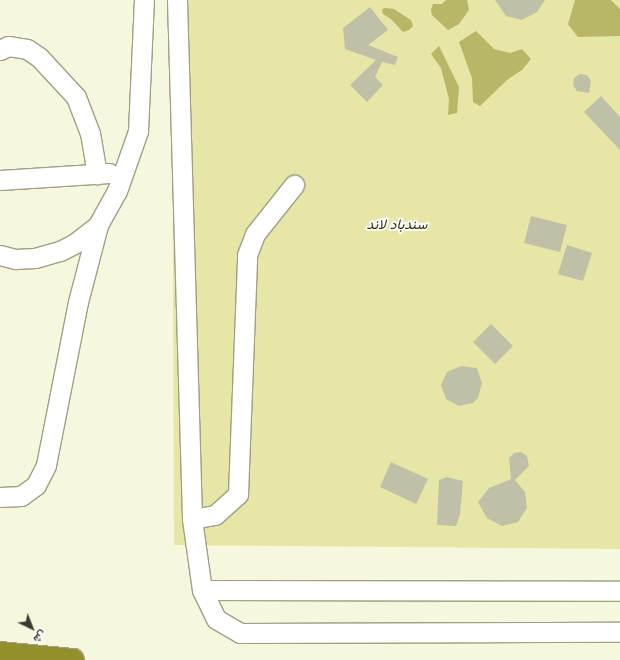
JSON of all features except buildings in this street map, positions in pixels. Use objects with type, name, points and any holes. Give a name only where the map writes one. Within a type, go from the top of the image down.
[{"type":"highway","points":[[0,653],[73,660]]},
{"type":"lane","points":[[0,497],[21,496],[36,485],[46,465],[78,302],[98,225],[117,191],[138,131],[144,0]]},
{"type":"lane","points":[[176,0],[192,519],[202,590],[216,619],[240,633],[620,632]]},
{"type":"lane","points":[[0,50],[8,46],[27,49],[40,57],[76,96],[90,132],[97,174]]},
{"type":"lane","points":[[0,180],[123,173]]},
{"type":"lane","points":[[192,519],[215,515],[238,494],[247,255],[255,234],[294,185]]},
{"type":"lane","points":[[0,255],[15,259],[35,258],[60,252],[74,244],[98,225]]},
{"type":"lane","points":[[202,590],[620,591]]},
{"type":"green space","name":"سندباد لاند","points":[[172,0],[620,0],[620,549],[174,545]]},
{"type":"shaded area","points":[[446,0],[467,0],[469,10],[459,24],[448,30],[432,15],[431,10],[433,4],[442,4]]},
{"type":"shaded area","points":[[575,0],[611,0],[620,9],[620,36],[578,37],[568,24]]},
{"type":"shaded area","points":[[382,9],[394,9],[411,20],[413,26],[409,30],[403,32],[391,19],[383,14]]},
{"type":"shaded area","points":[[476,31],[494,49],[510,53],[522,49],[531,59],[522,70],[507,80],[480,106],[473,102],[472,78],[459,42]]},
{"type":"shaded area","points":[[439,46],[459,87],[457,113],[448,115],[449,99],[441,68],[431,54]]}]
